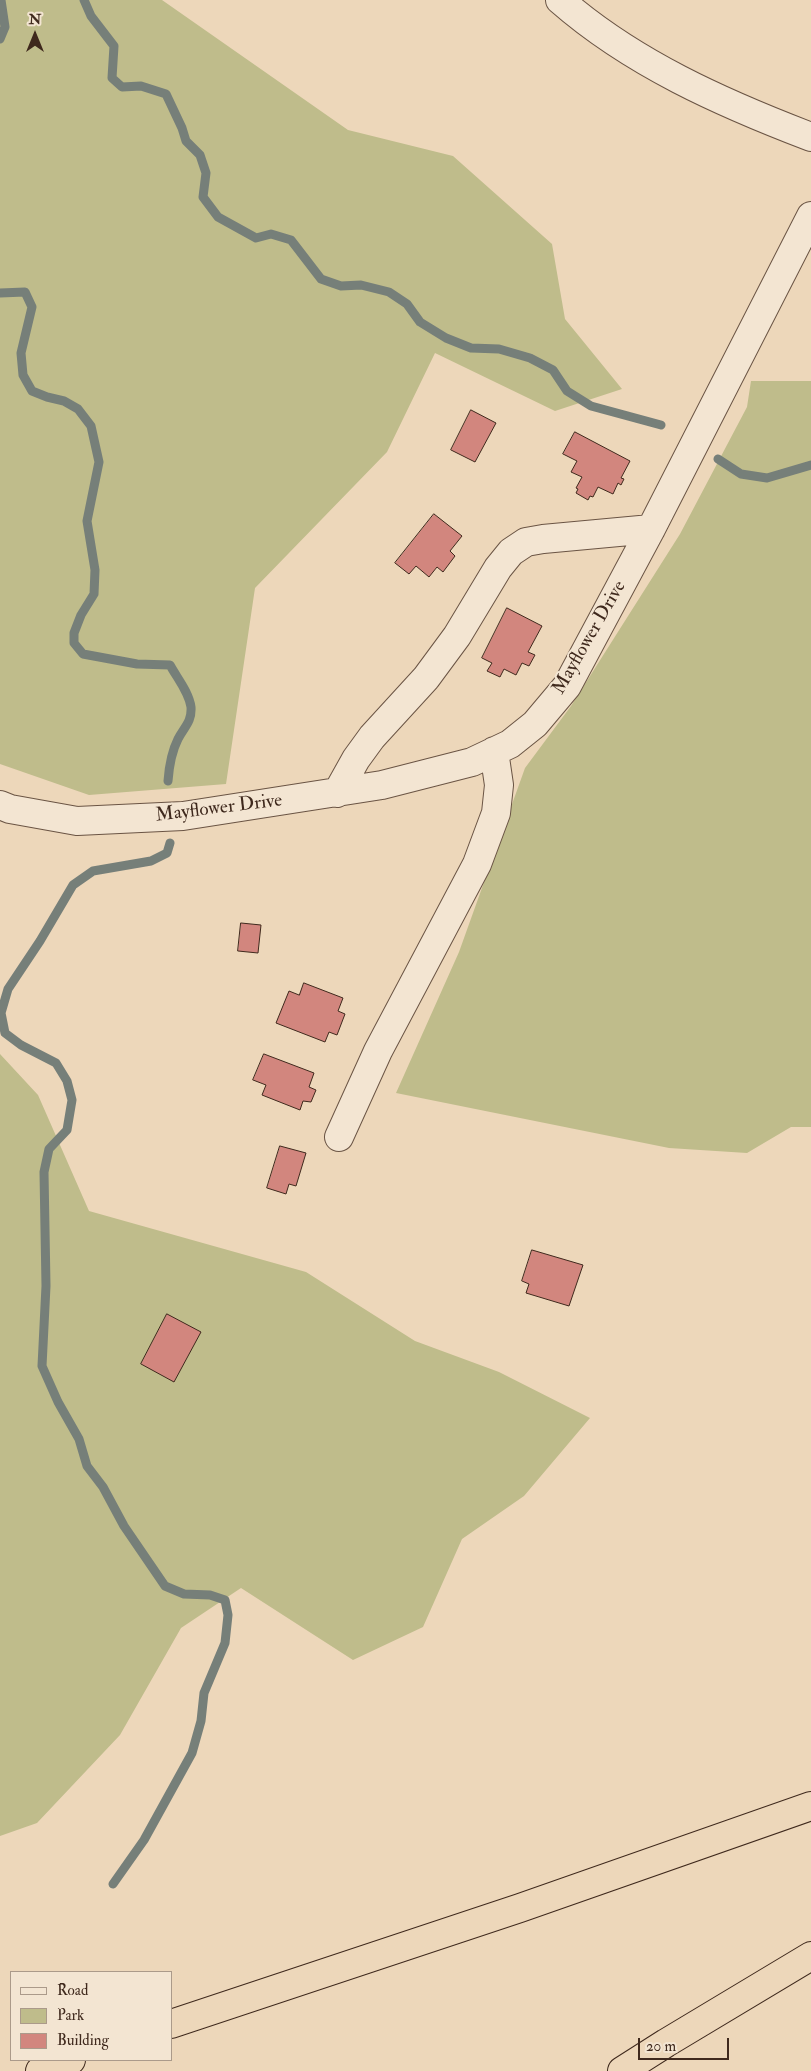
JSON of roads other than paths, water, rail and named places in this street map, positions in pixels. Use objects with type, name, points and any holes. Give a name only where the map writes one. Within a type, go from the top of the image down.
[{"type":"highway","points":[[172,2024],[520,1908],[811,1806]]},
{"type":"highway","points":[[622,2071],[811,1956]]},
{"type":"highway","points":[[40,2071],[69,2061]]},
{"type":"street","points":[[560,0],[637,58],[754,115],[811,137]]},
{"type":"street","name":"Mayflower Drive","points":[[0,805],[10,809],[77,820],[183,816],[382,785],[463,764],[510,744],[535,724],[567,686],[652,529],[811,216]]},
{"type":"street","points":[[337,793],[356,759],[372,737],[426,678],[457,636],[498,568],[511,552],[526,542],[542,539],[652,529]]},
{"type":"street","points":[[339,1137],[378,1051],[477,864],[496,813],[499,785],[494,752]]},
{"type":"waterway","points":[[0,39],[5,27],[1,0]]},
{"type":"waterway","points":[[84,0],[91,16],[114,46],[112,78],[122,87],[141,86],[166,94],[186,141],[200,155],[206,173],[203,197],[218,217],[256,238],[271,234],[291,240],[321,279],[341,286],[361,285],[389,292],[407,304],[420,322],[446,338],[471,348],[499,349],[530,358],[553,370],[567,391],[591,406],[661,425]]},
{"type":"waterway","points":[[0,293],[25,292],[32,307],[21,353],[23,375],[32,391],[64,401],[78,409],[91,426],[99,462],[87,521],[95,570],[94,594],[81,615],[74,633],[74,643],[83,654],[137,664],[170,665],[190,701],[190,717],[174,749],[168,781]]},
{"type":"waterway","points":[[718,459],[741,474],[767,478],[811,465]]},
{"type":"waterway","points":[[113,1884],[144,1840],[192,1753],[201,1721],[204,1693],[225,1643],[228,1615],[225,1600],[210,1595],[184,1594],[165,1586],[124,1526],[103,1487],[87,1466],[79,1439],[58,1402],[42,1366],[46,1286],[44,1172],[49,1149],[67,1130],[72,1100],[67,1081],[56,1063],[21,1045],[5,1033],[1,1013],[8,989],[40,941],[73,885],[93,871],[151,861],[167,853],[170,843]]}]
